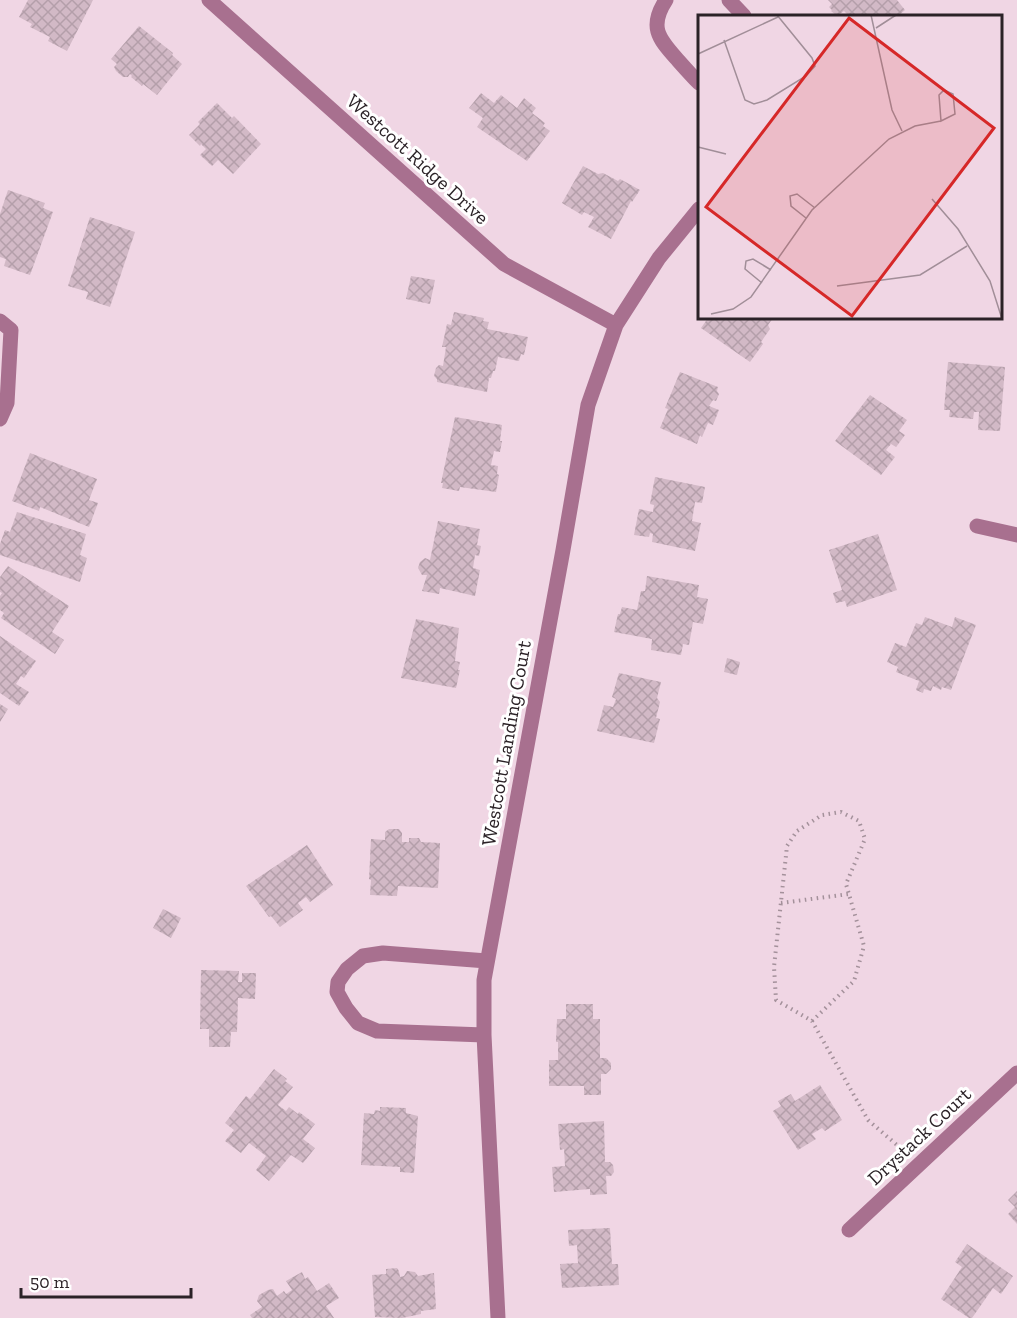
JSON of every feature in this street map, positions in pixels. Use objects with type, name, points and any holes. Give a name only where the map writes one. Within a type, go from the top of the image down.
[{"type":"street","name":"Westcott Ridge Drive","points":[[210,0],[504,264],[616,325]]},
{"type":"street","points":[[666,0],[657,19],[661,42],[698,82]]},
{"type":"street","points":[[729,0],[743,15]]},
{"type":"street","name":"Westcott Landing Court","points":[[498,1318],[484,1035],[484,980],[487,962],[588,405],[616,325],[659,258],[698,210]]},
{"type":"street","points":[[0,321],[11,330],[6,403],[0,419]]},
{"type":"street","points":[[977,526],[1017,535]]},
{"type":"street","points":[[484,1035],[377,1031],[358,1023],[337,992],[338,982],[347,969],[363,956],[383,953],[487,962]]},
{"type":"street","name":"Drystack Court","points":[[849,1230],[1017,1073]]},
{"type":"path","points":[[812,1021],[854,981],[864,946],[846,884],[865,839],[859,820],[841,812],[822,815],[797,831],[787,846],[774,967],[776,1000],[812,1021],[868,1120],[919,1164]]},
{"type":"path","points":[[781,903],[849,894]]},
{"type":"building","points":[[28,0],[93,0],[67,51],[48,41],[50,37],[30,27],[32,24],[19,17]]},
{"type":"building","points":[[828,0],[897,0],[905,10],[899,15],[848,15],[844,11],[836,15],[829,7],[832,4]]},
{"type":"building","points":[[139,26],[173,53],[172,55],[182,64],[157,95],[143,84],[142,86],[130,74],[128,77],[123,77],[116,71],[114,67],[117,64],[111,59]]},
{"type":"building","points":[[481,93],[494,103],[501,95],[517,108],[524,98],[536,108],[532,113],[545,123],[543,126],[550,131],[527,161],[477,127],[483,118],[469,108]]},
{"type":"building","points":[[217,103],[232,118],[234,116],[261,144],[233,174],[218,160],[212,166],[200,155],[206,149],[189,135]]},
{"type":"building","points":[[583,166],[598,174],[603,173],[618,181],[620,179],[640,190],[631,201],[611,239],[588,227],[594,217],[584,212],[582,215],[562,203]]},
{"type":"building","points":[[8,190],[45,203],[43,208],[53,212],[30,275],[4,266],[6,259],[0,257],[0,214]]},
{"type":"building","points":[[90,217],[135,232],[110,307],[86,299],[88,292],[68,286]]},
{"type":"building","points":[[411,276],[435,280],[430,304],[406,299]]},
{"type":"building","points":[[454,312],[484,318],[483,321],[489,322],[487,329],[528,337],[524,355],[521,354],[519,361],[498,357],[495,371],[489,378],[487,392],[437,382],[434,376],[436,368],[439,365],[443,366],[446,347],[442,347],[447,324],[451,325]]},
{"type":"building","points":[[707,320],[772,320],[768,325],[770,329],[761,342],[763,344],[750,362],[701,328]]},
{"type":"building","points":[[948,362],[1005,367],[1000,431],[978,430],[979,412],[974,412],[973,419],[949,417],[950,410],[944,410]]},
{"type":"building","points":[[680,372],[718,387],[719,394],[716,401],[713,400],[709,406],[719,410],[713,425],[708,423],[697,444],[660,428],[668,409],[665,408]]},
{"type":"building","points":[[870,395],[907,420],[899,431],[905,435],[896,447],[891,444],[886,450],[895,457],[881,475],[835,441]]},
{"type":"building","points":[[455,417],[502,425],[500,452],[494,451],[491,465],[498,466],[496,492],[460,487],[459,491],[442,488],[443,483],[441,483]]},
{"type":"building","points":[[30,453],[97,479],[89,500],[98,503],[89,527],[40,507],[39,511],[12,501]]},
{"type":"building","points":[[655,477],[705,487],[702,503],[695,502],[692,521],[701,523],[695,551],[652,542],[653,534],[650,533],[649,537],[634,535],[639,509],[653,512],[654,505],[650,504]]},
{"type":"building","points":[[17,512],[86,534],[80,555],[87,558],[80,582],[0,555],[0,544],[5,530],[10,532]]},
{"type":"building","points":[[438,521],[480,529],[477,545],[481,546],[479,556],[475,555],[473,568],[480,570],[475,596],[440,588],[439,594],[422,591],[427,575],[422,575],[418,568],[420,562],[425,558],[430,560]]},
{"type":"building","points":[[878,534],[897,590],[847,607],[845,601],[836,603],[833,593],[842,590],[829,550]]},
{"type":"building","points":[[8,566],[69,606],[52,632],[64,640],[55,654],[1,618],[4,613],[0,610],[2,593],[0,592],[0,577]]},
{"type":"building","points":[[647,576],[699,585],[697,597],[708,599],[703,624],[693,622],[689,645],[683,644],[681,655],[651,650],[652,639],[614,632],[622,607],[637,610],[641,591],[645,591]]},
{"type":"building","points":[[925,617],[952,627],[955,617],[976,625],[951,690],[942,687],[941,690],[933,686],[931,691],[924,689],[923,693],[916,690],[919,681],[896,672],[898,667],[887,662],[895,643],[906,647],[916,623],[922,625]]},
{"type":"building","points":[[416,619],[459,628],[455,661],[460,662],[458,670],[460,670],[456,688],[401,678]]},
{"type":"building","points":[[0,636],[36,661],[24,678],[21,676],[16,684],[29,692],[19,706],[0,693]]},
{"type":"building","points":[[727,658],[740,662],[737,675],[724,672]]},
{"type":"building","points":[[619,673],[661,682],[656,718],[660,719],[654,743],[597,731],[604,705],[613,707],[616,699],[612,697]]},
{"type":"building","points":[[0,704],[8,709],[0,722]]},
{"type":"building","points":[[389,829],[399,829],[402,833],[402,842],[409,842],[409,838],[419,838],[421,842],[440,843],[438,888],[398,886],[397,896],[370,895],[371,839],[385,840],[385,832]]},
{"type":"building","points":[[307,845],[333,885],[310,902],[306,897],[298,903],[303,910],[280,927],[271,916],[269,917],[246,886]]},
{"type":"building","points":[[163,909],[181,918],[171,938],[153,928]]},
{"type":"building","points":[[201,970],[239,971],[238,982],[242,982],[242,973],[256,973],[255,999],[238,998],[237,1032],[231,1032],[230,1047],[209,1047],[209,1029],[200,1029]]},
{"type":"building","points":[[566,1004],[593,1004],[593,1019],[600,1019],[600,1058],[606,1058],[611,1063],[611,1069],[606,1074],[601,1074],[601,1095],[584,1095],[584,1086],[549,1086],[549,1060],[558,1060],[557,1019],[566,1019]]},
{"type":"building","points":[[274,1069],[293,1087],[278,1105],[286,1111],[289,1107],[298,1114],[299,1112],[315,1124],[303,1139],[315,1148],[303,1163],[291,1155],[269,1181],[256,1170],[266,1156],[249,1143],[241,1153],[225,1141],[234,1130],[225,1123],[246,1096],[250,1099]]},
{"type":"building","points":[[820,1085],[842,1120],[825,1131],[822,1128],[812,1134],[816,1139],[798,1150],[773,1111],[781,1106],[778,1101],[791,1094],[795,1101]]},
{"type":"building","points":[[380,1107],[406,1108],[406,1113],[418,1116],[414,1173],[400,1172],[400,1167],[361,1165],[364,1113],[374,1114],[375,1110],[380,1111]]},
{"type":"building","points":[[604,1121],[605,1162],[613,1165],[614,1172],[611,1176],[606,1176],[607,1194],[590,1195],[590,1189],[554,1192],[552,1167],[565,1166],[564,1149],[560,1150],[558,1124]]},
{"type":"building","points":[[1017,1191],[1017,1224],[1008,1214],[1015,1207],[1008,1200]]},
{"type":"building","points":[[610,1228],[612,1264],[618,1264],[619,1285],[562,1288],[560,1264],[578,1263],[577,1245],[569,1246],[568,1230]]},
{"type":"building","points":[[967,1244],[1013,1276],[1001,1294],[993,1288],[972,1318],[941,1299],[962,1267],[955,1262]]},
{"type":"building","points":[[397,1268],[400,1277],[404,1276],[407,1271],[415,1272],[418,1276],[434,1273],[436,1309],[421,1311],[421,1314],[402,1318],[375,1317],[372,1275],[386,1274],[386,1269]]},
{"type":"building","points":[[302,1272],[305,1279],[308,1277],[317,1291],[329,1283],[339,1298],[326,1306],[334,1318],[252,1318],[250,1315],[262,1307],[257,1301],[259,1295],[273,1289],[277,1296],[284,1291],[286,1294],[292,1290],[286,1281]]}]
